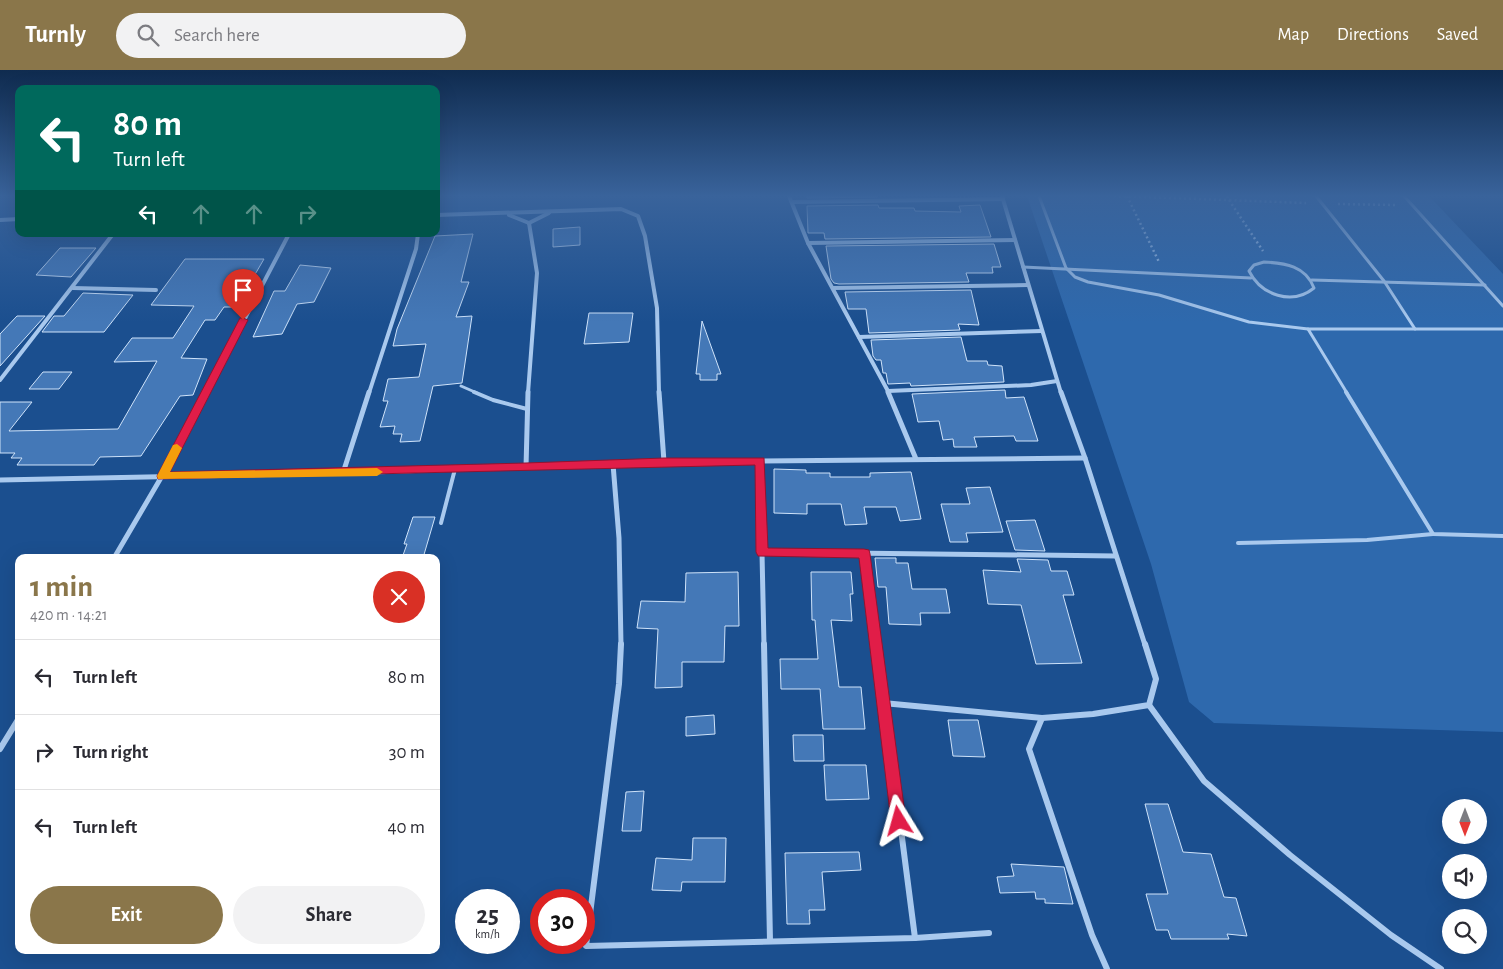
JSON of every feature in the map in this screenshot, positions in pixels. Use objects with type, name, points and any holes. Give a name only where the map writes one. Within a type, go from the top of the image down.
[{"type":"street","points":[[0,380],[111,238]]},
{"type":"street","points":[[116,554],[162,476],[287,238]]},
{"type":"street","points":[[343,472],[416,249],[417,238]]},
{"type":"street","points":[[526,467],[527,409],[537,273],[531,238]]},
{"type":"street","points":[[645,238],[657,308],[658,370],[664,462]]},
{"type":"street","points":[[806,238],[888,391],[916,459]]},
{"type":"street","points":[[808,243],[1015,240],[1057,380],[1085,458],[1156,679],[1149,705]]},
{"type":"street","points":[[833,288],[1028,285]]},
{"type":"street","points":[[73,288],[156,290]]},
{"type":"street","points":[[859,337],[1042,331]]},
{"type":"street","points":[[888,391],[1031,385],[1057,380]]},
{"type":"street","points":[[0,480],[664,462],[1085,458]]},
{"type":"street","points":[[760,461],[770,941]]},
{"type":"street","points":[[613,464],[619,538],[621,634],[619,684],[586,946],[915,938],[988,934]]},
{"type":"street","points":[[762,552],[1116,556]]},
{"type":"street","points":[[864,554],[915,938]]},
{"type":"street","points":[[883,703],[1042,718],[1093,714],[1149,705]]},
{"type":"street","points":[[1149,705],[1204,781],[1290,855],[1391,935],[1441,969]]},
{"type":"street","points":[[1042,718],[1029,749],[1089,925],[1107,969]]},
{"type":"street","points":[[0,749],[15,725]]},
{"type":"lane","points":[[1055,238],[1066,268],[1075,277],[1088,282],[1159,295],[1249,322],[1308,329],[1503,328]]},
{"type":"lane","points":[[1350,238],[1384,281],[1414,329]]},
{"type":"lane","points":[[1442,238],[1503,306]]},
{"type":"lane","points":[[1270,262],[1292,266],[1304,272],[1312,280],[1314,288],[1309,294],[1299,297],[1285,297],[1271,293],[1258,286],[1251,278],[1249,271],[1254,265],[1270,262]]},
{"type":"lane","points":[[1023,267],[1251,278]]},
{"type":"lane","points":[[1312,280],[1485,285]]},
{"type":"lane","points":[[1308,329],[1336,379],[1433,534]]},
{"type":"lane","points":[[461,386],[493,400],[527,409]]},
{"type":"lane","points":[[441,523],[455,469]]},
{"type":"lane","points":[[1238,543],[1367,540],[1433,534],[1503,536]]},
{"type":"path","points":[[1147,238],[1164,274]]},
{"type":"path","points":[[1254,238],[1270,262]]},
{"type":"shaded area","points":[[1041,238],[1469,238],[1503,274],[1503,732],[1214,723],[1189,702],[1151,564]]},
{"type":"building","points":[[434,238],[472,238],[461,282],[469,282],[456,317],[472,316],[462,383],[433,386],[420,441],[400,442],[402,434],[393,434],[395,426],[380,427],[388,401],[383,401],[388,379],[419,377],[426,344],[393,346],[397,329]]},
{"type":"building","points":[[553,238],[580,238],[580,245],[553,247]]},
{"type":"building","points":[[825,238],[912,238],[825,239]]},
{"type":"building","points":[[994,244],[1001,267],[992,267],[993,273],[966,273],[969,282],[839,284],[834,283],[831,279],[826,246]]},
{"type":"building","points":[[60,248],[96,248],[71,277],[36,275]]},
{"type":"building","points":[[185,259],[264,259],[236,307],[224,307],[215,320],[205,320],[181,358],[207,359],[193,395],[180,396],[141,456],[100,457],[94,465],[17,465],[22,458],[11,458],[15,453],[0,453],[0,402],[32,402],[9,431],[118,429],[157,361],[114,362],[132,338],[173,338],[194,306],[151,305]]},
{"type":"building","points":[[300,265],[331,268],[314,302],[297,304],[282,334],[253,337],[274,291],[285,291]]},
{"type":"building","points":[[971,290],[979,325],[958,324],[960,330],[869,333],[866,309],[848,309],[845,292]]},
{"type":"building","points":[[83,293],[133,295],[104,332],[42,332],[54,316],[64,316]]},
{"type":"building","points":[[589,313],[633,313],[629,342],[584,344]]},
{"type":"building","points":[[17,316],[45,316],[0,366],[0,334]]},
{"type":"building","points":[[702,321],[721,374],[717,374],[717,380],[700,380],[700,374],[696,374]]},
{"type":"building","points":[[961,337],[967,361],[987,361],[988,365],[1002,366],[1004,382],[911,386],[910,383],[888,384],[886,373],[883,373],[881,360],[876,360],[873,356],[871,340]]},
{"type":"building","points":[[43,372],[72,372],[59,389],[29,389]]},
{"type":"building","points":[[1005,390],[1006,398],[1024,397],[1038,441],[1016,441],[1014,436],[974,437],[977,447],[954,447],[953,439],[943,440],[939,421],[918,422],[912,394]]},
{"type":"building","points":[[774,469],[806,470],[806,473],[830,473],[830,477],[870,477],[870,473],[911,472],[921,519],[900,521],[896,507],[864,507],[867,524],[845,525],[841,504],[807,504],[807,514],[774,513]]},
{"type":"building","points":[[990,487],[1003,532],[966,533],[968,542],[950,542],[941,504],[970,504],[966,488]]},
{"type":"building","points":[[413,517],[435,517],[424,554],[403,554],[407,544],[404,544]]},
{"type":"building","points":[[1035,520],[1045,551],[1015,550],[1006,521]]},
{"type":"building","points":[[875,558],[896,558],[896,563],[908,563],[912,589],[946,589],[950,613],[920,613],[921,625],[889,624],[886,587],[878,587]]},
{"type":"building","points":[[1017,559],[1048,560],[1051,571],[1067,571],[1074,595],[1063,595],[1082,663],[1036,664],[1021,605],[988,604],[983,570],[1021,572]]},
{"type":"building","points":[[738,572],[739,626],[725,626],[724,662],[682,662],[682,687],[655,688],[658,629],[637,628],[641,601],[685,602],[686,573]]},
{"type":"building","points":[[811,572],[851,572],[853,594],[850,594],[852,621],[831,620],[839,687],[861,687],[865,729],[823,729],[820,689],[781,689],[780,659],[818,659],[815,620],[812,620]]},
{"type":"building","points":[[714,715],[715,734],[686,736],[686,717]]},
{"type":"building","points":[[948,720],[978,720],[985,757],[953,756]]},
{"type":"building","points":[[793,735],[823,735],[824,761],[794,761]]},
{"type":"building","points":[[824,765],[866,765],[869,799],[826,800]]},
{"type":"building","points":[[644,791],[641,831],[622,831],[626,792]]},
{"type":"building","points":[[1145,804],[1168,804],[1183,852],[1211,854],[1224,897],[1236,898],[1247,936],[1227,934],[1229,939],[1171,939],[1168,930],[1156,930],[1146,894],[1168,894]]},
{"type":"building","points":[[693,838],[726,838],[725,882],[682,882],[681,891],[652,890],[656,858],[692,860]]},
{"type":"building","points":[[859,852],[861,870],[822,872],[825,910],[809,910],[810,924],[787,924],[785,853]]},
{"type":"building","points":[[1011,864],[1064,867],[1073,904],[1045,903],[1045,899],[1036,899],[1035,892],[1000,893],[997,877],[1014,876]]},
{"type":"slow traffic","points":[[177,448],[162,476],[377,472]]},
{"type":"route","points":[[243,320],[162,476],[760,461],[762,552],[864,554],[899,821]]}]
